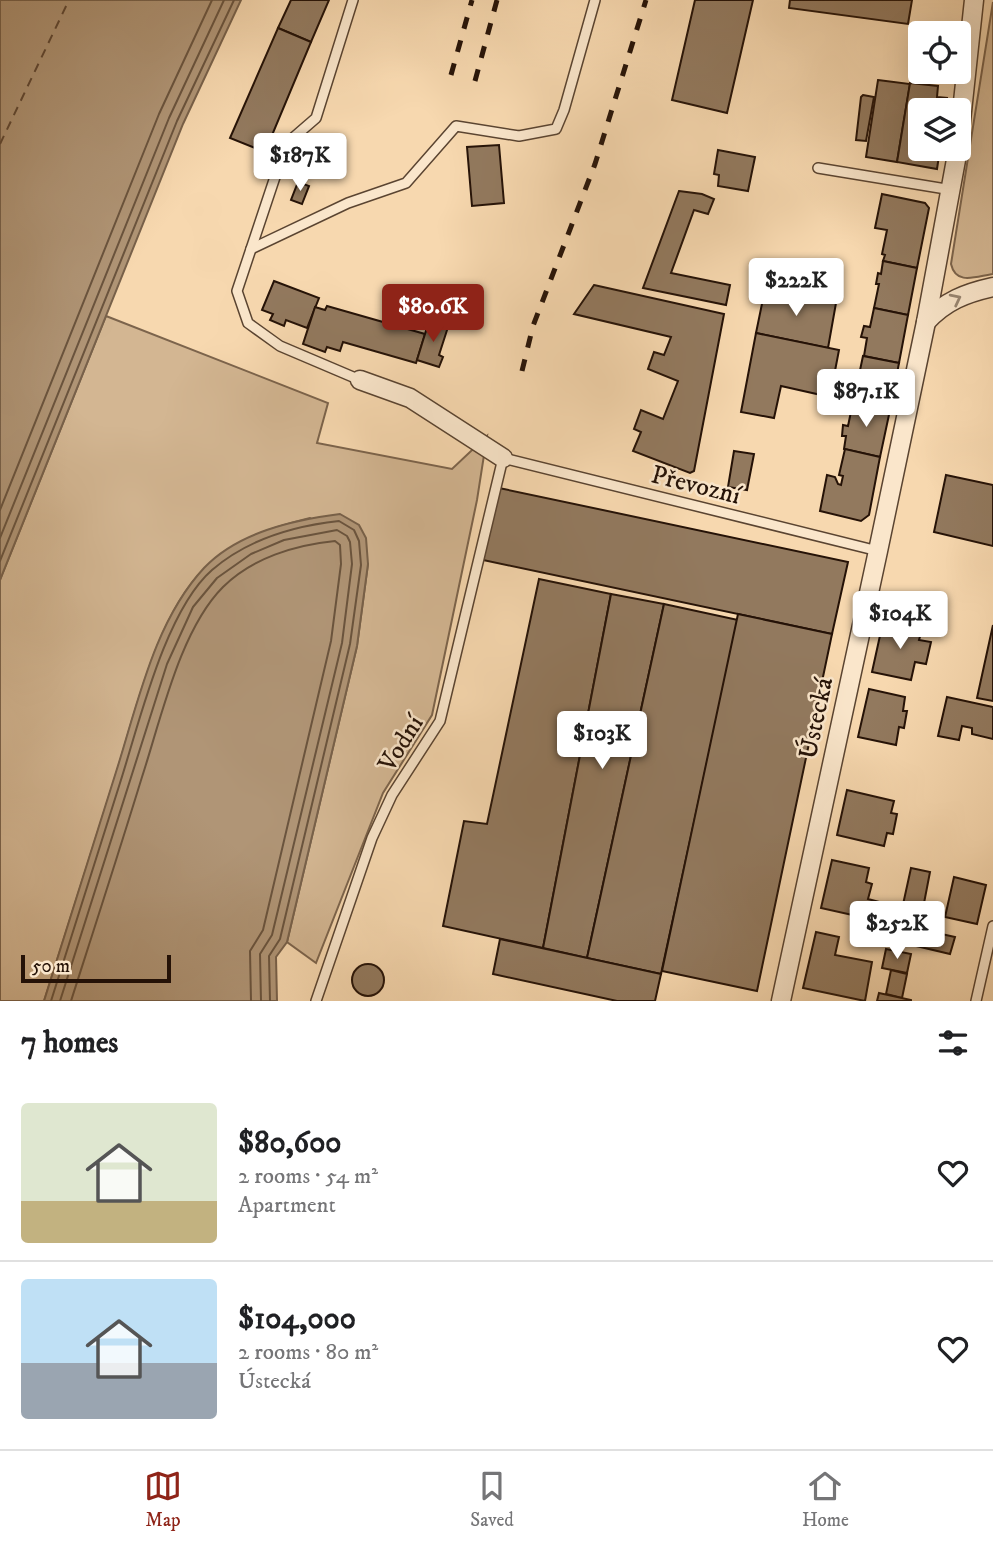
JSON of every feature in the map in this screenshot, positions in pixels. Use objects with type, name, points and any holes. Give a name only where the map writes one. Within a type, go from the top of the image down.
[{"type":"street","points":[[963,98],[974,0]]},
{"type":"street","name":"Ústecká","points":[[781,1001],[926,322],[956,161]]},
{"type":"street","points":[[926,322],[951,300],[993,287]]},
{"type":"street","points":[[360,380],[410,398],[503,458]]},
{"type":"lane","points":[[354,0],[316,118],[286,144],[237,291],[248,323],[280,346],[360,380]]},
{"type":"lane","points":[[251,249],[348,204],[406,183],[456,126],[519,136],[556,129],[596,0]]},
{"type":"lane","points":[[818,168],[952,190]]},
{"type":"lane","name":"Převozní","points":[[503,458],[878,551]]},
{"type":"lane","name":"Vodní","points":[[316,1001],[323,974],[372,838],[392,795],[440,721],[503,458]]},
{"type":"lane","points":[[976,1001],[993,926]]},
{"type":"shaded area","points":[[993,2],[993,274],[968,278],[957,275],[951,264],[968,161],[971,161],[971,139]]},
{"type":"shaded area","points":[[106,316],[328,403],[317,443],[452,469],[487,436],[477,500],[432,715],[383,793],[316,963],[287,942],[357,646],[368,564],[310,518],[268,530],[217,557],[189,587],[174,610],[161,636],[140,693],[44,1001],[0,1001],[0,580]]},
{"type":"water","points":[[0,0],[241,0],[183,124],[0,580]]},
{"type":"water","points":[[340,514],[359,525],[366,538],[368,564],[357,646],[287,942],[276,957],[277,1001],[44,1001],[140,691],[172,613],[204,568],[233,545],[286,524]]},
{"type":"building","points":[[291,0],[329,0],[311,42],[278,28]]},
{"type":"building","points":[[695,0],[753,0],[727,113],[672,100]]},
{"type":"building","points":[[790,0],[912,0],[908,24],[789,8]]},
{"type":"building","points":[[278,28],[311,42],[265,152],[230,138]]},
{"type":"building","points":[[878,80],[910,84],[897,162],[866,157]]},
{"type":"building","points":[[910,84],[938,86],[937,97],[947,98],[908,98],[908,161],[938,161],[937,169],[897,162]]},
{"type":"building","points":[[863,95],[874,97],[866,141],[856,140]]},
{"type":"building","points":[[499,145],[504,203],[472,206],[467,147]]},
{"type":"building","points":[[718,150],[755,157],[748,191],[718,186],[719,175],[714,174]]},
{"type":"building","points":[[298,182],[309,186],[302,204],[291,200]]},
{"type":"building","points":[[679,191],[702,194],[714,199],[708,214],[694,210],[671,273],[730,285],[726,305],[643,288]]},
{"type":"building","points":[[882,194],[925,203],[929,208],[917,268],[883,261],[887,230],[875,228]]},
{"type":"building","points":[[883,261],[917,268],[908,315],[874,308],[879,284],[876,284],[878,273],[881,274]]},
{"type":"building","points":[[274,281],[319,298],[307,328],[286,320],[284,326],[270,320],[273,314],[262,310]]},
{"type":"building","points":[[594,285],[724,314],[694,471],[690,473],[633,451],[641,432],[634,429],[641,410],[663,419],[678,381],[648,369],[654,352],[664,355],[671,337],[574,314]]},
{"type":"building","points":[[765,289],[836,303],[828,348],[756,333]]},
{"type":"building","points":[[327,306],[425,334],[416,363],[343,342],[340,351],[327,347],[325,352],[303,344],[315,307],[325,310]]},
{"type":"building","points":[[874,308],[908,315],[899,363],[864,356],[867,338],[861,337],[864,326],[870,327]]},
{"type":"building","points":[[429,321],[448,327],[439,355],[443,357],[439,367],[417,360]]},
{"type":"building","points":[[756,333],[839,350],[830,397],[781,386],[774,418],[741,412]]},
{"type":"building","points":[[863,356],[899,363],[890,410],[854,402],[857,375]]},
{"type":"building","points":[[853,402],[890,410],[880,457],[844,449],[846,436],[842,436],[843,425],[848,426]]},
{"type":"building","points":[[845,449],[880,457],[869,515],[861,521],[820,511],[827,475],[835,477],[841,485],[843,476],[839,475]]},
{"type":"building","points":[[734,451],[754,454],[747,490],[728,487]]},
{"type":"building","points":[[946,475],[993,485],[993,546],[934,532]]},
{"type":"building","points":[[499,488],[848,562],[832,634],[483,560]]},
{"type":"building","points":[[539,579],[611,594],[543,948],[443,926],[464,821],[487,824]]},
{"type":"building","points":[[611,594],[664,604],[587,958],[543,948]]},
{"type":"building","points":[[664,604],[738,620],[661,974],[587,958]]},
{"type":"building","points":[[738,614],[832,634],[757,991],[662,971]]},
{"type":"building","points":[[883,622],[922,630],[919,640],[931,642],[926,664],[915,662],[911,680],[872,672]]},
{"type":"building","points":[[993,625],[993,701],[977,698]]},
{"type":"building","points":[[869,689],[905,697],[903,711],[907,711],[904,728],[899,727],[896,745],[858,737]]},
{"type":"building","points":[[947,697],[993,707],[993,739],[972,734],[972,728],[962,726],[959,740],[938,736]]},
{"type":"building","points":[[847,790],[894,801],[891,813],[897,814],[893,834],[887,833],[884,846],[837,835]]},
{"type":"building","points":[[832,860],[869,868],[866,882],[872,884],[868,899],[902,908],[895,941],[854,932],[857,916],[821,908]]},
{"type":"building","points":[[911,868],[930,872],[919,929],[955,937],[950,954],[895,941]]},
{"type":"building","points":[[954,877],[986,885],[977,924],[945,917]]},
{"type":"building","points":[[816,932],[839,937],[835,955],[872,962],[865,1001],[803,988]]},
{"type":"building","points":[[500,939],[661,974],[655,1001],[617,1001],[493,974]]},
{"type":"building","points":[[886,949],[911,954],[907,973],[882,968]]},
{"type":"building","points":[[368,964],[380,968],[384,980],[380,992],[368,996],[356,992],[352,980],[356,968]]},
{"type":"building","points":[[891,970],[907,974],[902,998],[886,994]]},
{"type":"building","points":[[879,993],[911,1000],[911,1001],[877,1001]]},
{"type":"ferry route","points":[[0,144],[69,0]]},
{"type":"railway","points":[[451,75],[472,0]]},
{"type":"railway","points":[[475,81],[497,0]]},
{"type":"railway","points":[[522,371],[533,326],[595,164],[646,0]]}]
